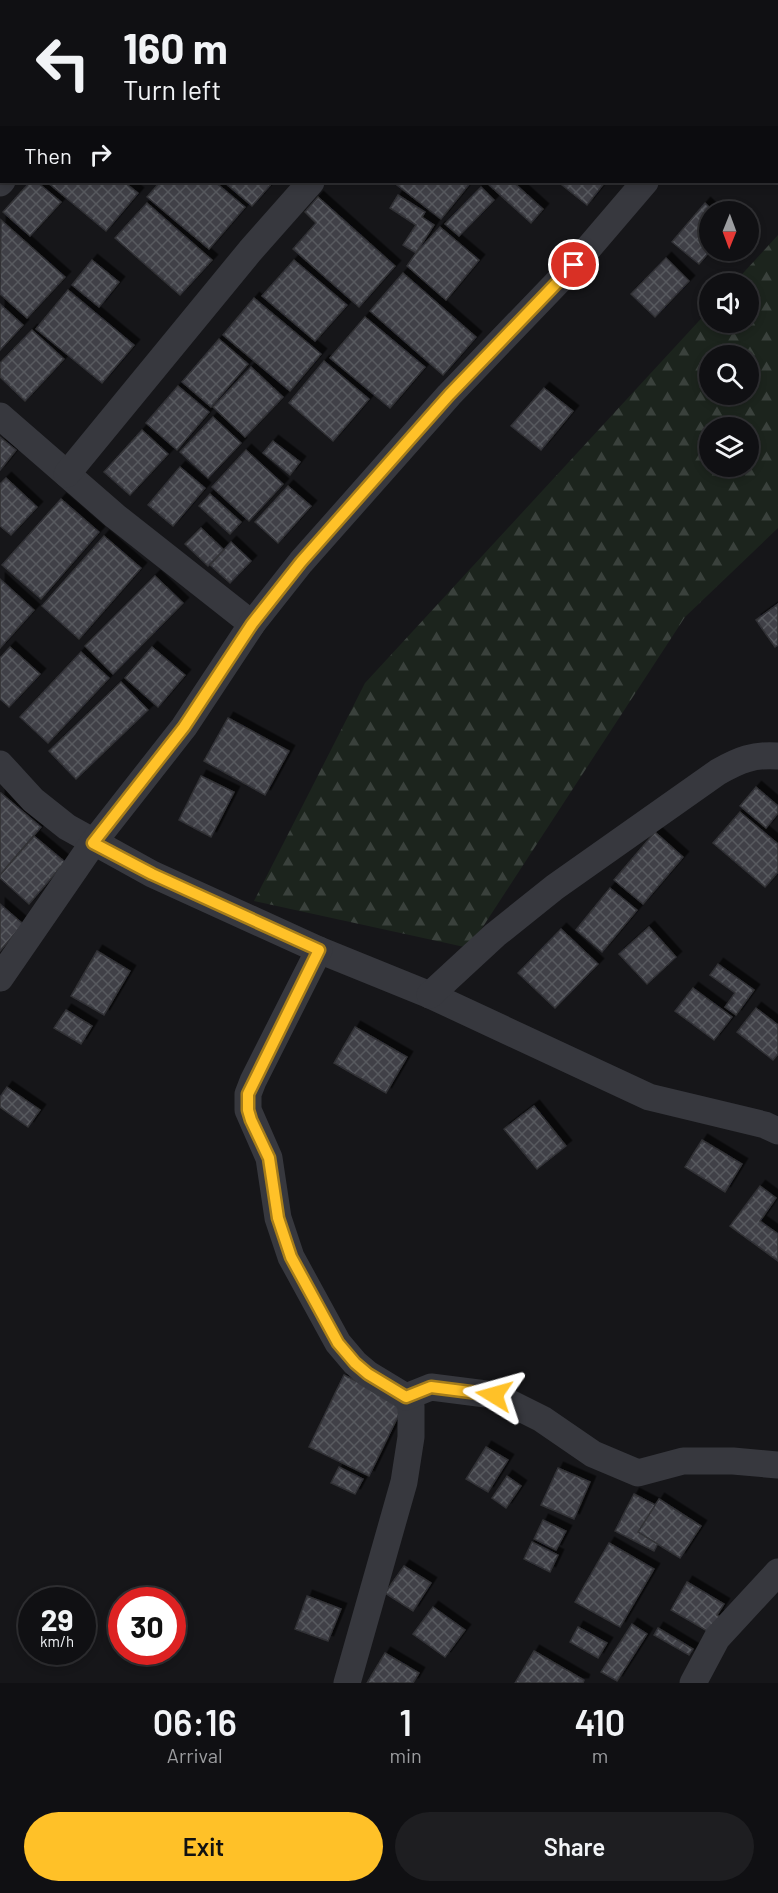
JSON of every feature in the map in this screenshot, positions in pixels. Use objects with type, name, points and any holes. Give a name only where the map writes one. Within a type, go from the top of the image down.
[{"type":"street","points":[[67,474],[250,251],[310,183]]},
{"type":"street","points":[[0,978],[93,843],[184,727],[252,624],[301,562],[449,395],[574,265],[644,183]]},
{"type":"street","points":[[0,416],[173,563],[252,624]]},
{"type":"street","points":[[430,995],[495,935],[555,887],[710,777],[741,759],[767,755],[778,756]]},
{"type":"street","points":[[0,764],[33,800],[67,827],[152,874],[319,950],[430,995],[649,1097],[774,1121]]},
{"type":"street","points":[[319,950],[253,1081],[248,1094],[248,1110],[269,1158],[278,1218],[291,1257],[328,1326],[338,1343],[355,1363],[406,1397],[411,1406],[411,1437],[404,1482],[347,1683]]},
{"type":"street","points":[[406,1397],[431,1387],[494,1395],[542,1419],[593,1454],[638,1473],[683,1461],[733,1461],[778,1465]]},
{"type":"street","points":[[693,1683],[717,1638],[778,1572]]},
{"type":"green space","points":[[778,235],[778,528],[685,617],[469,948],[254,901],[365,683],[699,321],[699,333],[759,333],[759,273],[743,273],[754,261],[759,261],[759,256]]},
{"type":"building","points":[[29,183],[38,183],[61,202],[30,236],[3,212]]},
{"type":"building","points":[[48,183],[125,183],[138,193],[106,231]]},
{"type":"building","points":[[159,183],[216,183],[245,207],[209,249],[147,197]]},
{"type":"building","points":[[225,183],[272,183],[252,206]]},
{"type":"building","points":[[394,183],[470,183],[441,219]]},
{"type":"building","points":[[487,183],[514,183],[543,209],[531,223]]},
{"type":"building","points":[[564,183],[604,183],[587,205],[562,185]]},
{"type":"building","points":[[481,187],[494,200],[459,236],[445,224]]},
{"type":"building","points":[[398,195],[425,212],[422,217],[434,225],[416,253],[403,245],[416,225],[390,208]]},
{"type":"building","points":[[318,197],[395,266],[359,307],[293,249],[316,223],[305,212]]},
{"type":"building","points":[[147,203],[212,260],[180,295],[115,238]]},
{"type":"building","points":[[699,210],[699,261],[702,261],[699,264],[672,242]]},
{"type":"building","points":[[1,220],[65,277],[27,318],[0,294]]},
{"type":"building","points":[[440,227],[479,260],[446,300],[407,266]]},
{"type":"building","points":[[666,258],[689,281],[655,317],[631,294]]},
{"type":"building","points":[[92,260],[119,282],[99,307],[72,285]]},
{"type":"building","points":[[294,260],[347,305],[315,341],[262,296]]},
{"type":"building","points":[[403,273],[476,337],[443,375],[370,311]]},
{"type":"building","points":[[68,290],[134,345],[102,383],[36,329]]},
{"type":"building","points":[[254,298],[321,354],[290,391],[223,335]]},
{"type":"building","points":[[0,304],[23,325],[0,350]]},
{"type":"building","points":[[365,317],[425,367],[390,408],[330,358]]},
{"type":"building","points":[[32,330],[64,359],[25,401],[0,377],[0,363]]},
{"type":"building","points":[[219,339],[248,364],[211,407],[182,382]]},
{"type":"building","points":[[324,361],[369,399],[333,441],[289,403]]},
{"type":"building","points":[[251,367],[283,397],[245,437],[213,407]]},
{"type":"building","points":[[178,386],[209,412],[177,450],[146,423]]},
{"type":"building","points":[[544,388],[573,411],[541,450],[511,426]]},
{"type":"building","points":[[213,417],[241,443],[208,478],[180,452]]},
{"type":"building","points":[[142,430],[168,454],[130,495],[104,472]]},
{"type":"building","points":[[0,437],[16,450],[0,470]]},
{"type":"building","points":[[273,441],[300,462],[290,475],[263,453]]},
{"type":"building","points":[[246,450],[283,484],[249,521],[212,487]]},
{"type":"building","points":[[180,467],[205,488],[173,526],[148,505]]},
{"type":"building","points":[[6,478],[37,507],[11,535],[0,526],[0,484]]},
{"type":"building","points":[[288,486],[311,506],[278,543],[255,522]]},
{"type":"building","points":[[210,494],[241,522],[230,534],[199,506]]},
{"type":"building","points":[[61,499],[99,532],[41,599],[2,565]]},
{"type":"building","points":[[201,528],[224,550],[208,566],[185,544]]},
{"type":"building","points":[[104,536],[141,568],[79,639],[42,606]]},
{"type":"building","points":[[231,542],[251,561],[230,583],[210,565]]},
{"type":"building","points":[[155,576],[183,603],[113,674],[85,646]]},
{"type":"building","points":[[0,579],[34,610],[0,648]]},
{"type":"building","points":[[778,604],[778,645],[775,647],[756,620]]},
{"type":"building","points":[[10,647],[40,674],[9,707],[0,699],[0,658]]},
{"type":"building","points":[[152,647],[185,675],[158,707],[125,678]]},
{"type":"building","points":[[81,652],[109,678],[48,743],[20,717]]},
{"type":"building","points":[[121,682],[148,710],[76,779],[49,751]]},
{"type":"building","points":[[228,718],[289,751],[265,795],[204,761]]},
{"type":"building","points":[[201,776],[234,792],[211,837],[179,820]]},
{"type":"building","points":[[756,787],[778,806],[778,813],[766,828],[740,806]]},
{"type":"building","points":[[0,793],[41,827],[0,875]]},
{"type":"building","points":[[740,812],[778,844],[778,872],[765,887],[713,843]]},
{"type":"building","points":[[655,832],[683,857],[643,904],[614,880]]},
{"type":"building","points":[[34,836],[65,862],[29,904],[0,878],[0,875]]},
{"type":"building","points":[[610,888],[637,910],[602,952],[576,930]]},
{"type":"building","points":[[0,904],[23,924],[0,951]]},
{"type":"building","points":[[649,927],[676,957],[647,984],[619,954]]},
{"type":"building","points":[[561,929],[598,964],[555,1008],[518,973]]},
{"type":"building","points":[[97,951],[130,971],[104,1015],[71,996]]},
{"type":"building","points":[[718,964],[754,990],[736,1015],[725,1007],[735,993],[710,975]]},
{"type":"building","points":[[693,988],[732,1017],[714,1040],[675,1011]]},
{"type":"building","points":[[756,1008],[778,1025],[778,1054],[773,1060],[737,1032]]},
{"type":"building","points":[[66,1010],[92,1026],[81,1044],[54,1028]]},
{"type":"building","points":[[355,1027],[407,1057],[386,1093],[334,1063]]},
{"type":"building","points":[[7,1087],[40,1110],[28,1127],[0,1107],[0,1097]]},
{"type":"building","points":[[534,1106],[566,1146],[537,1169],[504,1129]]},
{"type":"building","points":[[702,1140],[742,1164],[725,1192],[685,1167]]},
{"type":"building","points":[[760,1186],[776,1198],[760,1221],[778,1234],[778,1261],[730,1226]]},
{"type":"building","points":[[344,1375],[404,1404],[369,1476],[309,1447]]},
{"type":"building","points":[[486,1447],[508,1460],[488,1492],[466,1479]]},
{"type":"building","points":[[339,1467],[363,1479],[355,1494],[331,1483]]},
{"type":"building","points":[[558,1468],[590,1482],[574,1519],[541,1505]]},
{"type":"building","points":[[507,1476],[521,1486],[506,1508],[492,1498]]},
{"type":"building","points":[[634,1494],[673,1514],[654,1551],[615,1531]]},
{"type":"building","points":[[659,1499],[701,1526],[680,1558],[638,1532]]},
{"type":"building","points":[[543,1520],[566,1531],[556,1550],[534,1539]]},
{"type":"building","points":[[532,1542],[558,1555],[550,1572],[524,1559]]},
{"type":"building","points":[[609,1543],[654,1569],[620,1627],[575,1602]]},
{"type":"building","points":[[404,1566],[431,1583],[413,1611],[385,1593]]},
{"type":"building","points":[[687,1582],[724,1604],[717,1615],[723,1619],[714,1635],[671,1610]]},
{"type":"building","points":[[307,1596],[341,1609],[328,1641],[295,1629]]},
{"type":"building","points":[[433,1607],[465,1630],[445,1657],[413,1634]]},
{"type":"building","points":[[632,1624],[647,1634],[617,1681],[601,1672]]},
{"type":"building","points":[[578,1627],[607,1643],[598,1658],[570,1642]]},
{"type":"building","points":[[658,1628],[693,1649],[689,1655],[654,1635]]},
{"type":"building","points":[[534,1651],[584,1680],[583,1683],[515,1683]]},
{"type":"building","points":[[385,1653],[419,1673],[413,1683],[367,1683]]},
{"type":"route","points":[[494,1395],[431,1387],[406,1397],[368,1374],[338,1343],[291,1257],[278,1218],[269,1158],[248,1110],[248,1094],[319,950],[152,874],[93,843],[184,727],[252,624],[301,562],[449,395],[574,265]]}]
